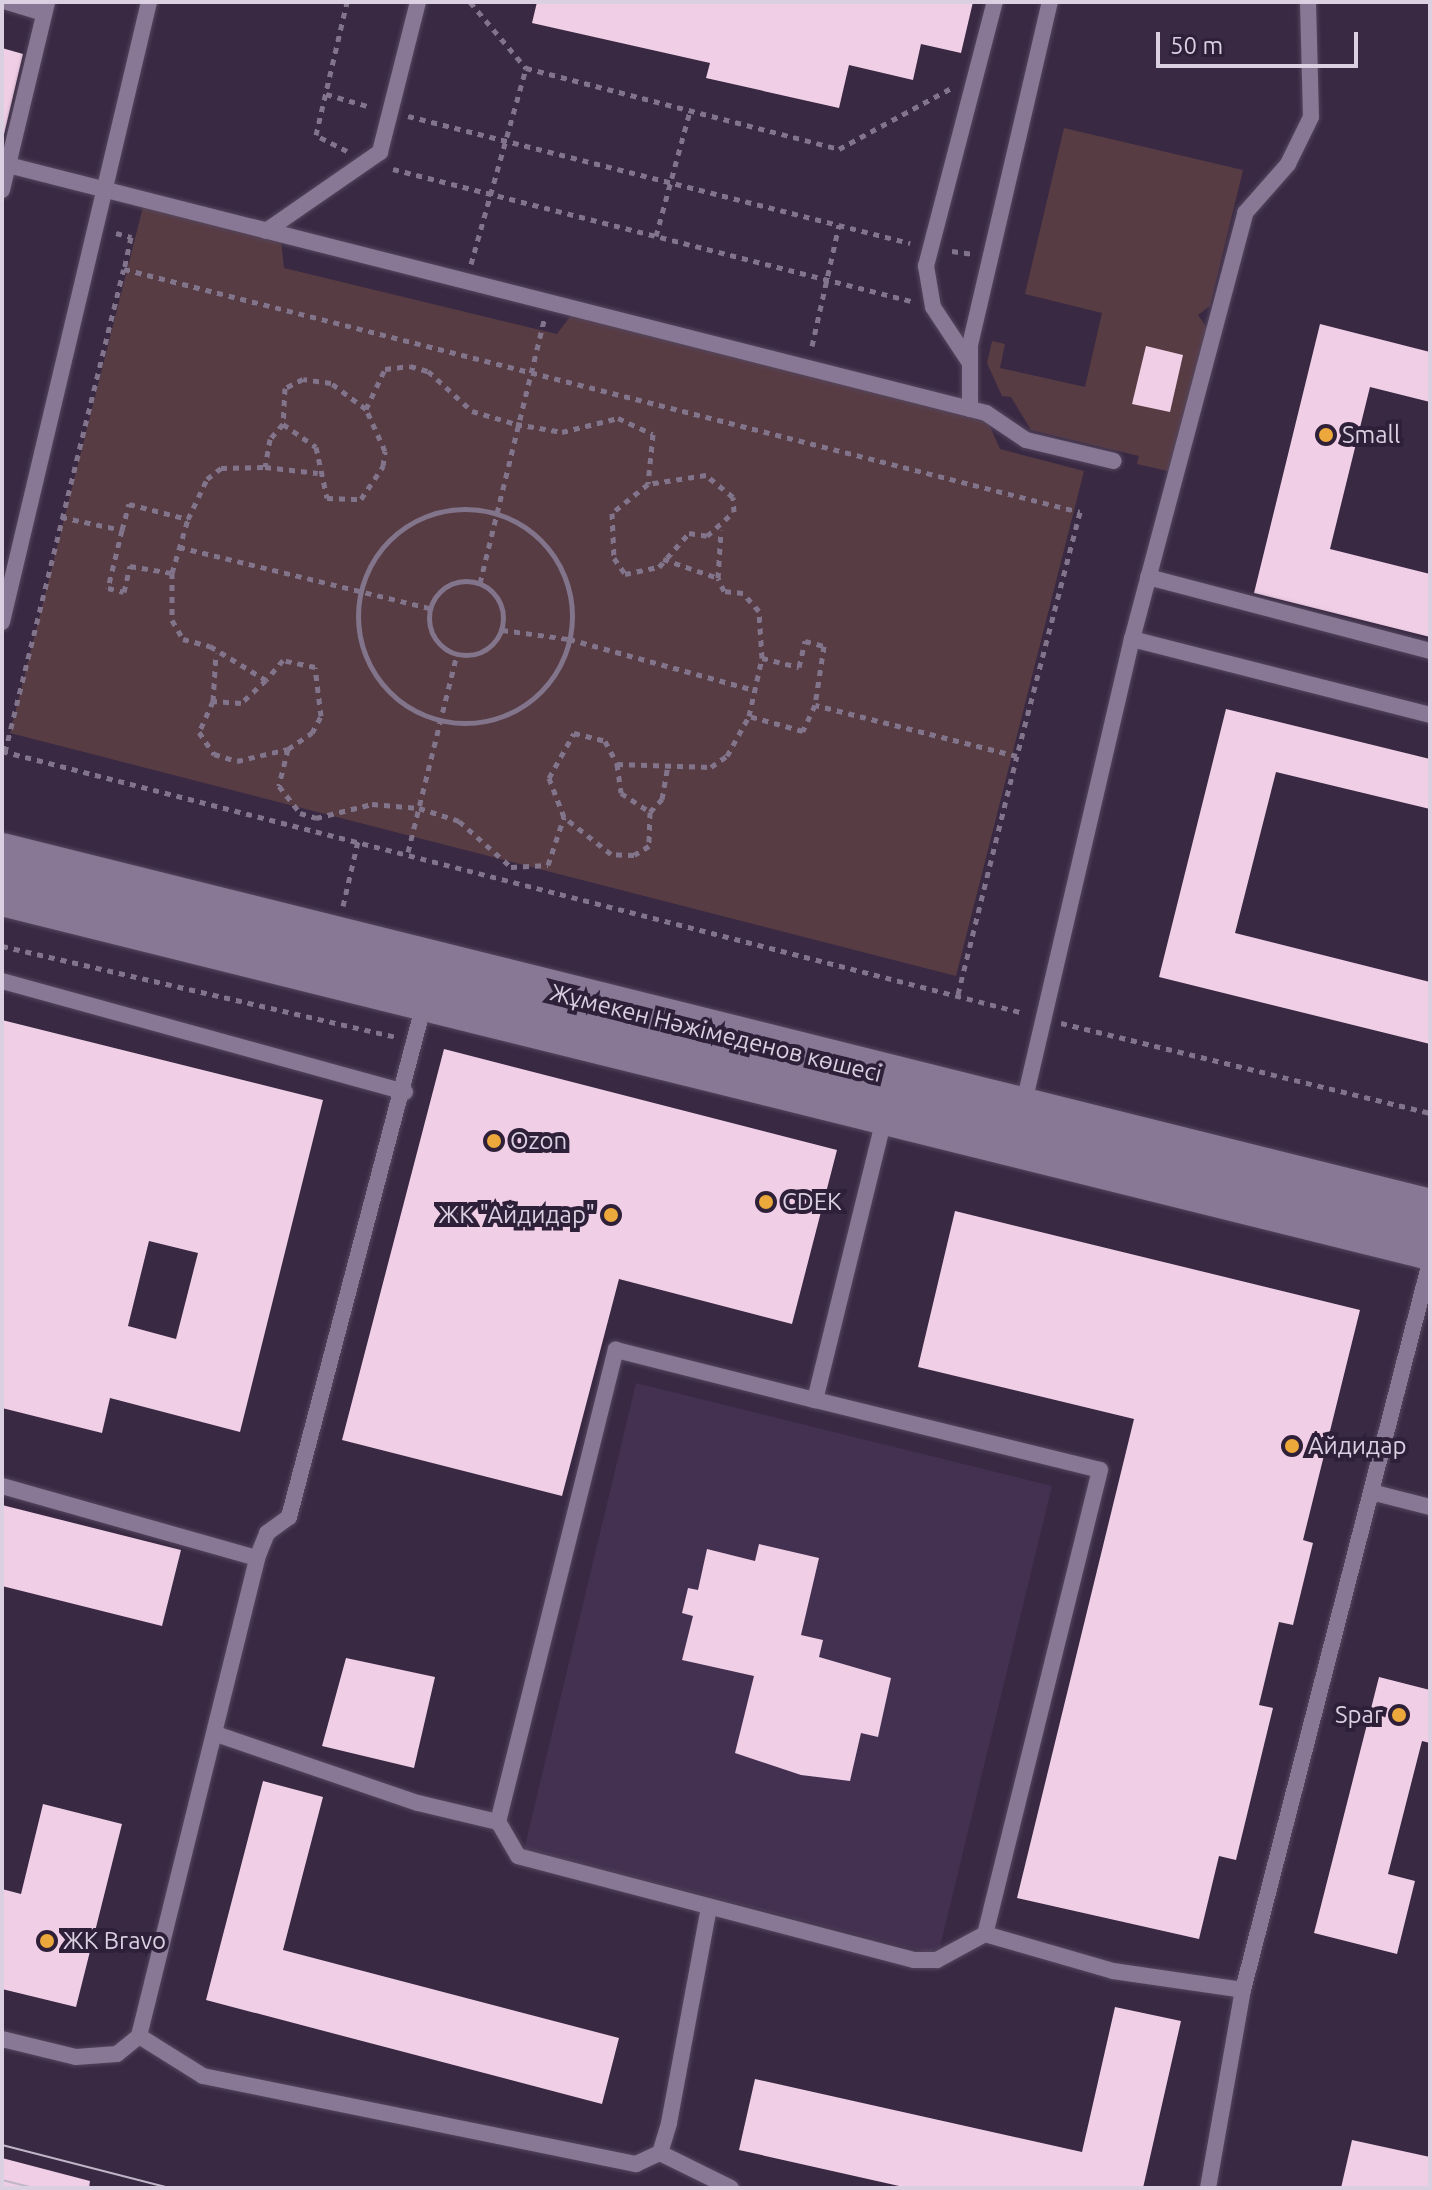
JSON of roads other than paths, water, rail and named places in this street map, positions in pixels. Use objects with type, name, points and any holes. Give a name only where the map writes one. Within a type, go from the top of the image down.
[{"type":"main road","name":"Жұмекен Нәжімеденов көшесі","points":[[2,855],[1023,1107],[1430,1211]]},
{"type":"main road","name":"Жұмекен Нәжімеденов көшесі","points":[[2,894],[1430,1248]]},
{"type":"lane","points":[[2,190],[45,7],[7,2]]},
{"type":"lane","points":[[2,622],[149,2]]},
{"type":"lane","points":[[266,231],[380,152],[418,2]]},
{"type":"lane","points":[[971,365],[933,307],[931,248],[995,2]]},
{"type":"lane","points":[[970,409],[971,365],[988,257],[1050,2]]},
{"type":"lane","points":[[1023,1107],[1132,639],[1245,213],[1288,164],[1311,117],[1308,2]]},
{"type":"lane","points":[[8,165],[466,285],[970,409],[1026,440],[1114,461]]},
{"type":"lane","points":[[1148,577],[1430,651]]},
{"type":"lane","points":[[1132,639],[1430,715]]},
{"type":"lane","points":[[2,981],[405,1092]]},
{"type":"lane","points":[[2,2039],[76,2057],[117,2054],[139,2036],[257,1558],[267,1533],[289,1517],[405,1092],[425,999]]},
{"type":"lane","points":[[815,1400],[885,1114]]},
{"type":"lane","points":[[1208,2188],[1243,1990],[1430,1262]]},
{"type":"lane","points":[[985,1934],[1100,1470],[616,1350],[498,1822],[518,1856],[914,1960],[937,1960],[985,1934],[1113,1971],[1243,1990]]},
{"type":"lane","points":[[2,1486],[257,1558]]},
{"type":"lane","points":[[1371,1492],[1430,1507]]},
{"type":"lane","points":[[216,1734],[418,1803],[498,1822]]},
{"type":"lane","points":[[660,2153],[709,1907]]},
{"type":"lane","points":[[139,2036],[203,2076],[636,2164],[660,2153]]},
{"type":"lane","points":[[660,2153],[731,2188]]},
{"type":"tram line","points":[[2,2145],[170,2188]]},
{"type":"tram line","points":[[2,2180],[34,2188]]},
{"type":"place","name":"Small","points":[[1326,435]]},
{"type":"place","name":"Ozon","points":[[494,1141]]},
{"type":"place","name":"CDEK","points":[[766,1202]]},
{"type":"place","name":"ЖК \"Айдидар\"","points":[[611,1215]]},
{"type":"place","name":"Айдидар","points":[[1292,1446]]},
{"type":"place","name":"Spar","points":[[1399,1715]]},
{"type":"place","name":"ЖК Bravo","points":[[47,1941]]}]
